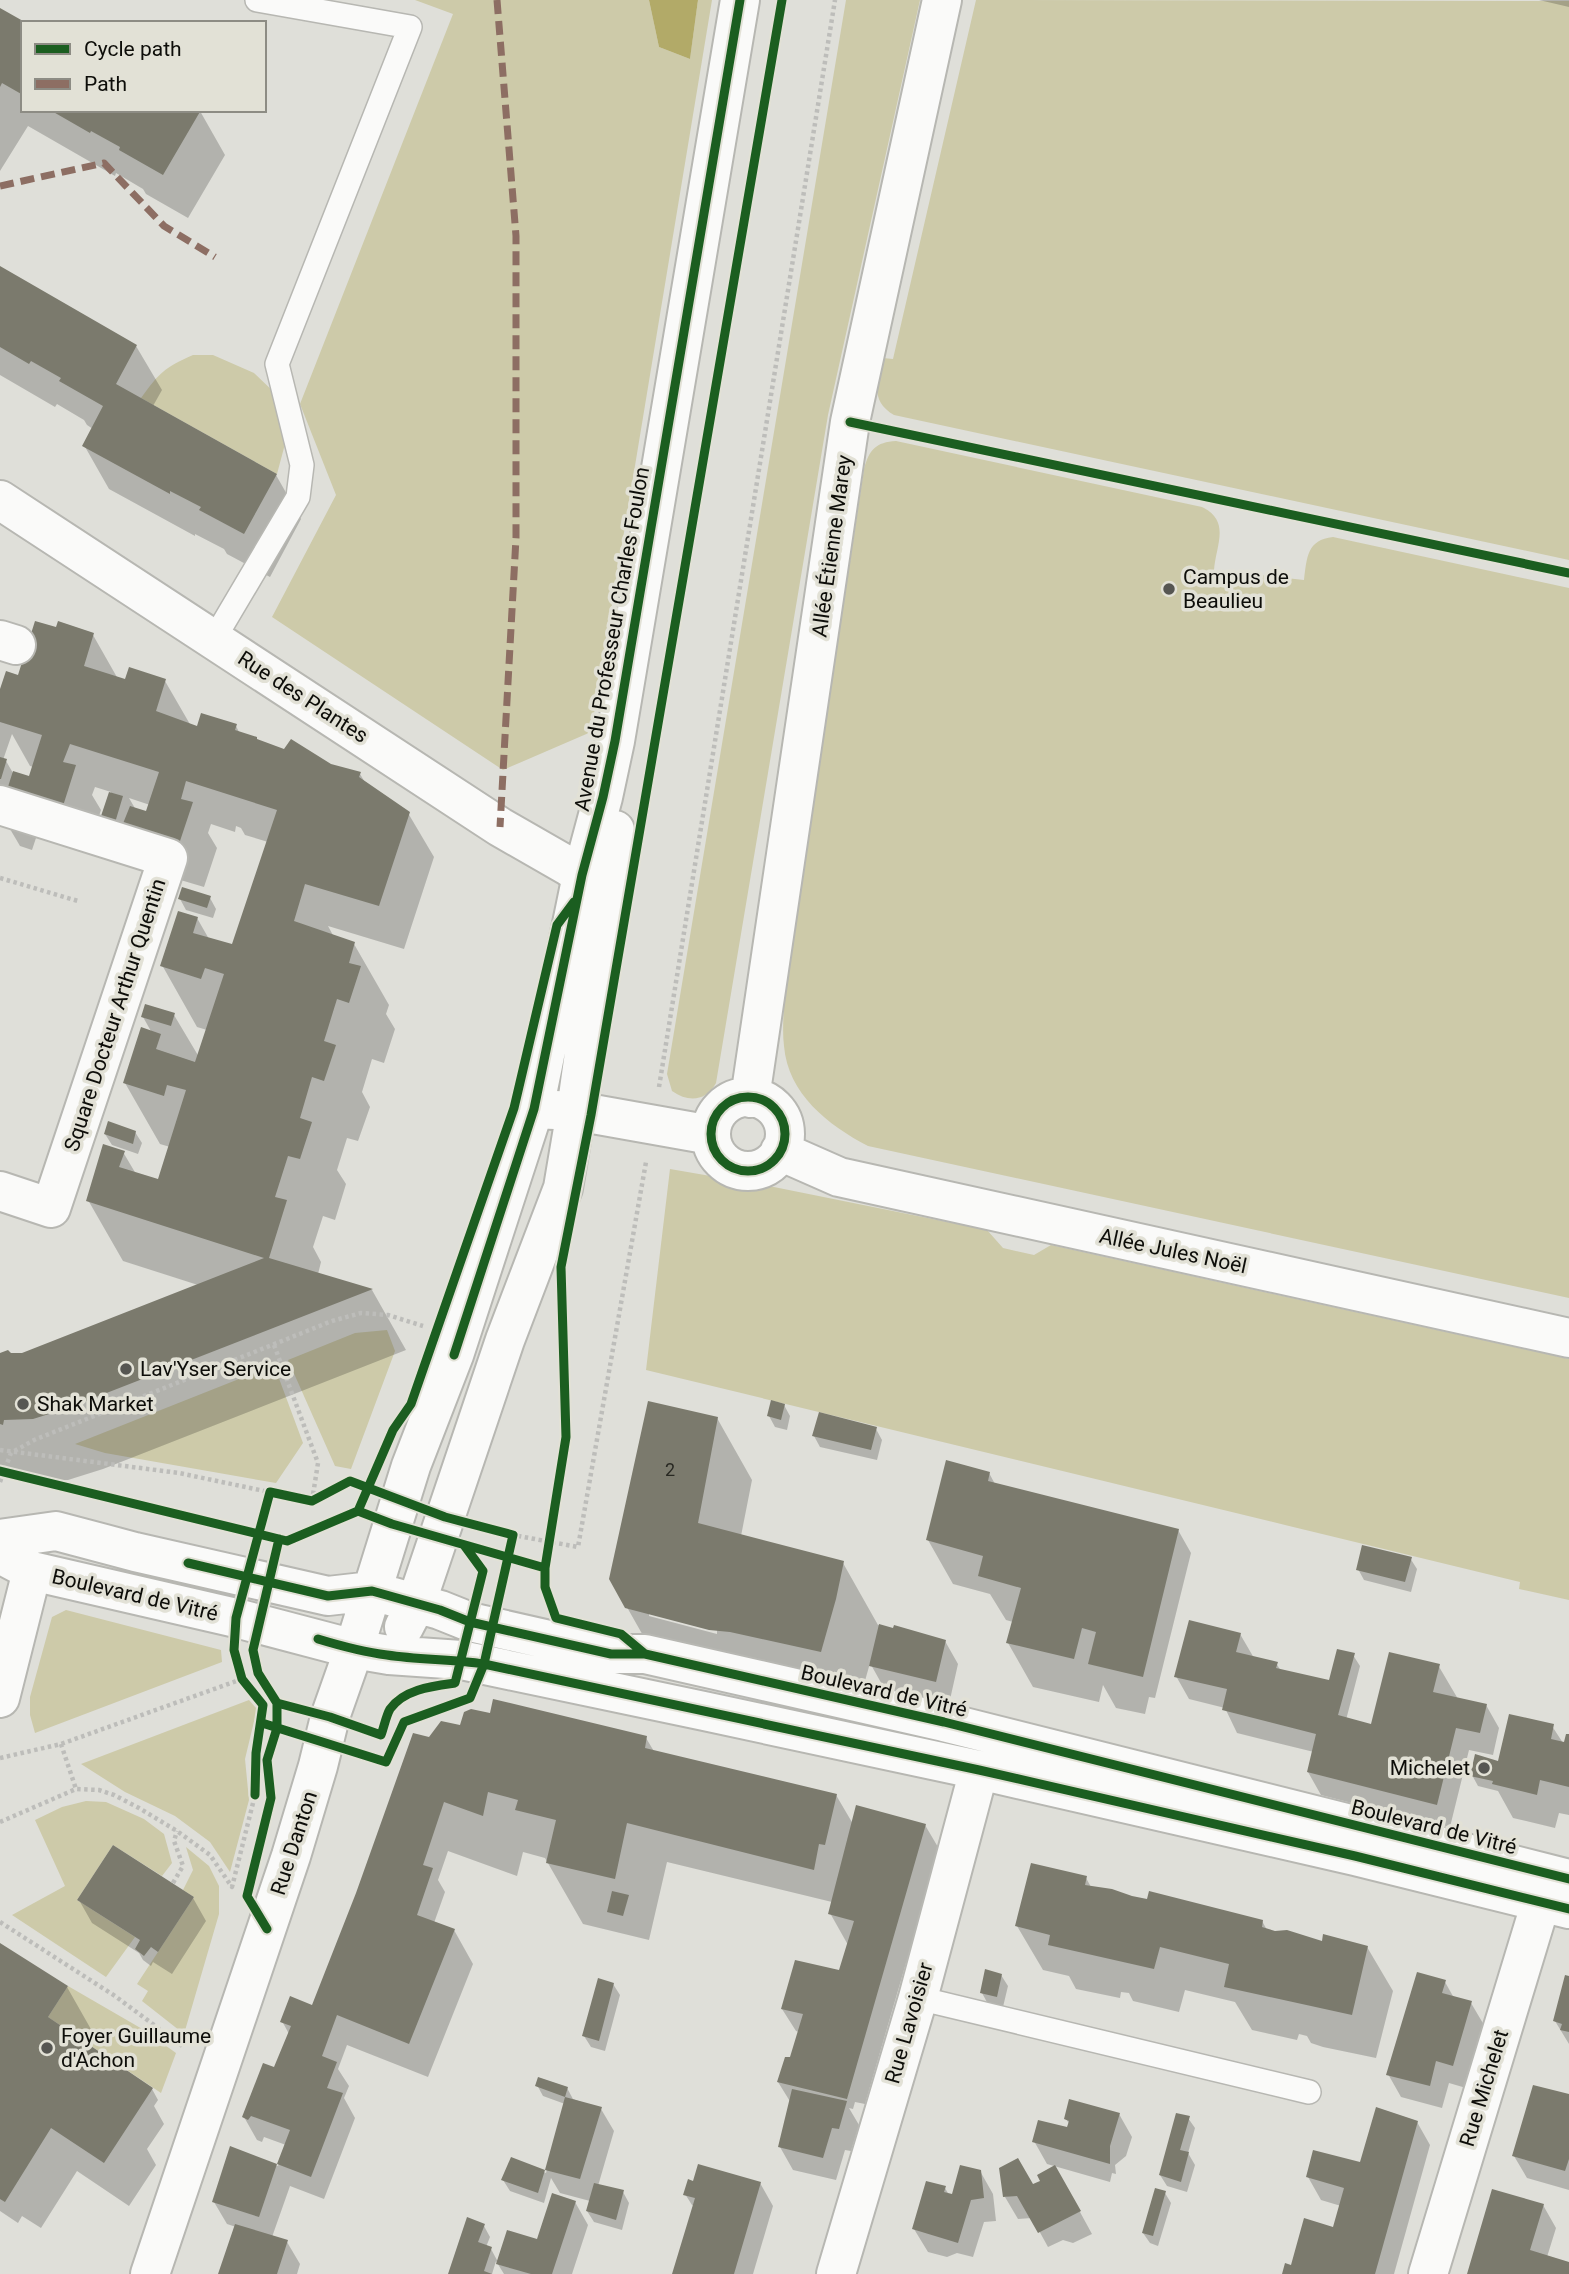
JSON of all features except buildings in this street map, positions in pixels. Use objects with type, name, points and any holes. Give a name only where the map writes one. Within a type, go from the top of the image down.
[{"type":"main road","name":"Avenue du Professeur Charles Foulon","points":[[372,1591],[411,1466],[454,1355],[534,1109],[594,883],[620,801],[615,741],[740,0]]},
{"type":"main road","name":"Allée Étienne Marey","points":[[750,1098],[850,422],[942,0]]},
{"type":"main road","name":"Rue des Plantes","points":[[0,500],[500,827],[594,883]]},
{"type":"main road","name":"Square Docteur Arthur Quentin","points":[[0,805],[167,858],[51,1208],[0,1191]]},
{"type":"main road","name":"Avenue du Professeur Charles Foulon","points":[[416,1604],[516,1308],[563,1188],[576,1111],[594,883]]},
{"type":"main road","points":[[750,1098],[762,1100],[772,1107],[780,1116],[784,1128],[780,1152],[763,1168],[751,1171],[728,1166],[713,1147],[711,1135],[718,1112],[738,1099],[750,1098]]},
{"type":"main road","points":[[534,1109],[576,1111],[711,1135]]},
{"type":"main road","name":"Allée Jules Noël","points":[[780,1152],[839,1177],[1569,1338]]},
{"type":"main road","name":"Boulevard de Vitré","points":[[0,1539],[57,1531],[135,1552],[328,1595],[372,1591],[440,1610],[470,1622],[611,1654],[645,1654],[944,1722],[1560,1896]]},
{"type":"main road","points":[[0,1698],[16,1563]]},
{"type":"main road","name":"Boulevard de Vitré","points":[[16,1563],[372,1652],[484,1664],[979,1770],[1355,1856],[1560,1896]]},
{"type":"main road","points":[[372,1591],[372,1652]]},
{"type":"main road","points":[[372,1652],[416,1604]]},
{"type":"main road","name":"Rue Danton","points":[[150,2274],[291,1856],[330,1717],[372,1652]]},
{"type":"main road","name":"Rue Lavoisier","points":[[836,2274],[918,1998],[979,1770]]},
{"type":"main road","name":"Rue Michelet","points":[[1428,2274],[1560,1896]]},
{"type":"lane","points":[[214,639],[298,497],[302,465],[277,364],[410,27],[257,0]]},
{"type":"lane","points":[[918,1998],[1309,2092]]},
{"type":"path","points":[[513,1535],[578,1548],[653,1125],[835,0]]},
{"type":"path","points":[[0,878],[78,901]]},
{"type":"path","points":[[0,1482],[11,1453],[34,1440],[332,1321],[361,1313],[387,1315],[425,1326]]},
{"type":"path","points":[[274,1345],[318,1463],[312,1502]]},
{"type":"path","points":[[0,1450],[179,1473],[312,1502],[350,1481]]},
{"type":"path","points":[[2,1471],[18,1475]]},
{"type":"path","points":[[374,1477],[358,1511],[392,1524]]},
{"type":"path","points":[[548,1555],[551,1529]]},
{"type":"path","points":[[246,1530],[279,1539],[270,1583]]},
{"type":"path","points":[[499,1555],[522,1561]]},
{"type":"path","points":[[0,1758],[61,1744],[242,1679]]},
{"type":"path","points":[[274,1738],[277,1715]]},
{"type":"path","points":[[0,1822],[76,1790],[99,1790],[161,1820],[210,1855],[232,1887],[255,1795],[256,1753],[261,1723]]},
{"type":"path","points":[[61,1744],[76,1790]]},
{"type":"path","points":[[173,1883],[183,1866],[174,1841],[177,1831]]},
{"type":"path","points":[[0,1922],[115,1996],[188,2050]]},
{"type":"shaded area","points":[[415,0],[649,0],[659,47],[690,59],[698,0],[712,0],[591,732],[503,770],[272,617],[336,495],[300,404],[453,14]]},
{"type":"shaded area","points":[[649,0],[698,0],[690,59],[659,47]]},
{"type":"shaded area","points":[[846,0],[920,0],[828,415],[716,1083],[702,1097],[691,1098],[672,1091],[667,1074]]},
{"type":"shaded area","points":[[976,0],[1569,1],[1569,560],[894,415],[886,409],[878,397],[879,375],[883,358],[893,359]]},
{"type":"shaded area","points":[[193,355],[213,355],[254,373],[276,394],[285,444],[277,474],[141,398],[163,372]]},
{"type":"shaded area","points":[[896,441],[1202,507],[1211,513],[1219,526],[1214,570],[1304,580],[1313,546],[1333,537],[1569,588],[1569,1298],[868,1146],[825,1118],[802,1093],[787,1063],[783,1040],[784,997],[864,469],[874,448]]},
{"type":"shaded area","points":[[670,1169],[987,1230],[1003,1248],[1034,1255],[1051,1245],[1569,1359],[1569,1600],[1519,1589],[1520,1582],[646,1370]]},
{"type":"shaded area","points":[[387,1330],[395,1351],[351,1469],[335,1466],[288,1360],[355,1333]]},
{"type":"shaded area","points":[[274,1365],[303,1443],[276,1483],[105,1453],[75,1444]]},
{"type":"shaded area","points":[[66,1610],[221,1650],[222,1662],[35,1733],[30,1715],[30,1697],[52,1617]]},
{"type":"shaded area","points":[[249,1700],[257,1709],[245,1759],[249,1800],[230,1872],[210,1842],[175,1816],[125,1792],[81,1764]]},
{"type":"shaded area","points":[[86,1801],[106,1802],[144,1819],[164,1834],[172,1863],[162,1876],[113,1845],[77,1900],[135,1937],[106,1977],[12,1915],[65,1886],[35,1820],[62,1807]]},
{"type":"shaded area","points":[[186,1847],[209,1866],[219,1886],[219,1914],[184,2034],[142,2001],[148,1991],[137,1984],[194,1897],[183,1890],[193,1870]]},
{"type":"shaded area","points":[[68,1986],[144,2030],[176,2053],[161,2093],[48,2017]]},
{"type":"marked path","points":[[497,0],[516,236],[516,538],[500,827]]},
{"type":"marked path","points":[[0,186],[104,163],[164,226],[215,257]]},
{"type":"cycle path","points":[[454,1355],[534,1109],[582,875],[615,741],[740,0]]},
{"type":"cycle path","points":[[645,1654],[621,1634],[556,1618],[545,1587],[545,1568],[566,1437],[561,1267],[591,1115],[782,0]]},
{"type":"cycle path","points":[[850,422],[1569,573]]},
{"type":"cycle path","points":[[0,1471],[287,1541],[358,1511],[393,1430],[411,1404],[514,1108],[557,925],[574,902]]},
{"type":"cycle path","points":[[748,1097],[762,1100],[774,1108],[782,1120],[785,1134],[782,1148],[774,1160],[762,1168],[748,1171],[734,1168],[722,1160],[714,1148],[711,1134],[714,1120],[722,1108],[734,1100],[748,1097]]},
{"type":"cycle path","points":[[255,1795],[256,1753],[263,1705],[242,1679],[234,1650],[236,1618],[270,1492],[312,1501],[350,1481],[445,1517],[513,1535],[484,1664],[470,1698],[404,1722],[386,1762],[262,1723]]},
{"type":"cycle path","points":[[358,1511],[392,1524],[545,1568]]},
{"type":"cycle path","points":[[267,1929],[247,1896],[271,1798],[267,1760],[277,1728],[277,1703],[258,1673],[253,1650],[279,1539]]},
{"type":"cycle path","points":[[277,1703],[330,1717],[381,1735],[390,1709],[403,1697],[420,1690],[455,1683],[483,1571],[464,1545]]},
{"type":"cycle path","points":[[188,1563],[328,1596],[372,1591],[440,1610],[470,1622],[611,1654],[645,1654],[944,1722],[1569,1879]]},
{"type":"cycle path","points":[[318,1639],[378,1654],[484,1664],[979,1770],[1355,1856],[1569,1909]]},
{"type":"place","name":"Campus de Beaulieu","points":[[1169,589]]},
{"type":"place","name":"Lav'Yser Service","points":[[126,1369]]},
{"type":"place","name":"Shak Market","points":[[23,1404]]},
{"type":"place","name":"Michelet","points":[[1484,1768]]},
{"type":"place","name":"Foyer Guillaume d'Achon","points":[[47,2048]]}]
